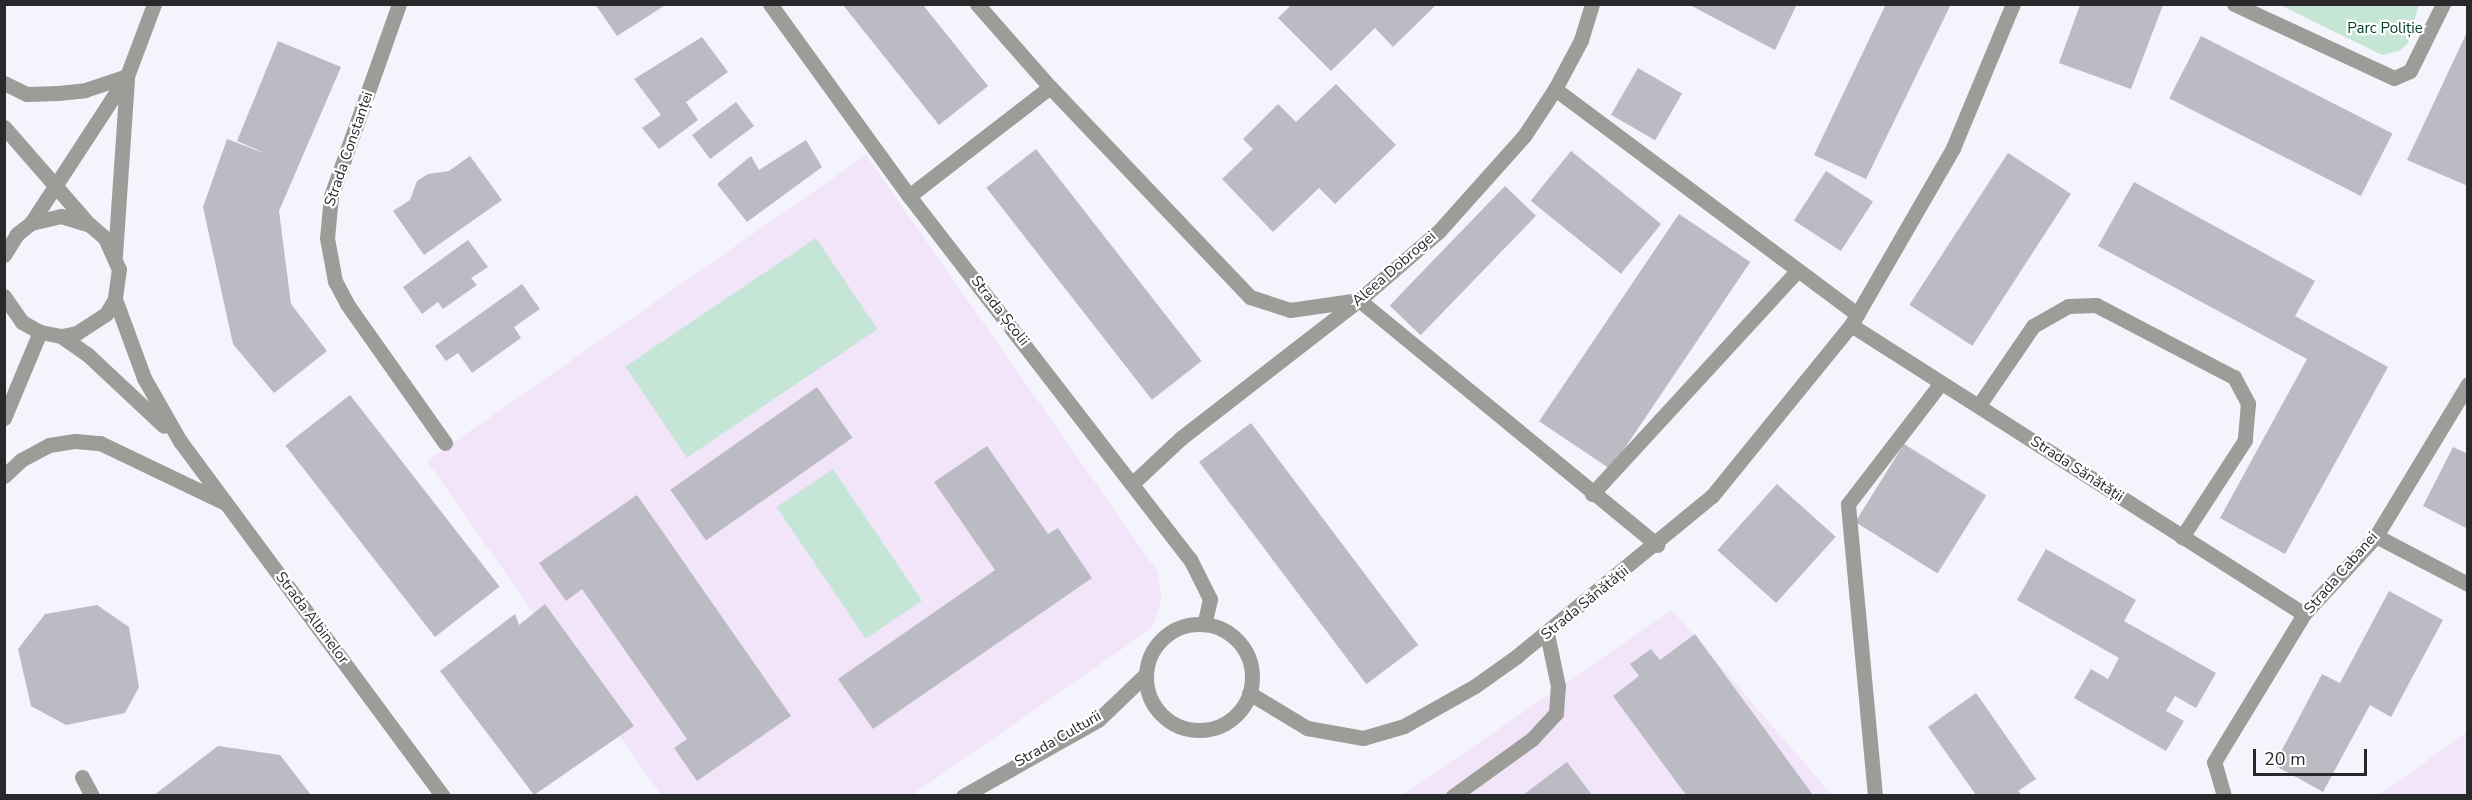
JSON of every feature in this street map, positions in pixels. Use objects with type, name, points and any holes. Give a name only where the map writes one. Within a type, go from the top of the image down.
[{"type":"street","points":[[5,247],[31,223],[127,76],[154,4]]},
{"type":"street","name":"Strada Constanței","points":[[399,4],[331,196],[327,238],[335,281],[347,304],[446,443]]},
{"type":"street","name":"Strada Școlii","points":[[770,4],[909,196],[1134,482],[1190,560],[1210,599],[1204,624]]},
{"type":"street","points":[[977,4],[1050,87],[1250,297],[1290,310],[1359,300],[1592,494],[1657,545]]},
{"type":"street","name":"Aleea Dobrogei","points":[[1134,482],[1181,438],[1359,300],[1439,231],[1524,136],[1555,90],[1581,40],[1592,4]]},
{"type":"street","name":"Strada Sănătății","points":[[1250,693],[1307,728],[1363,738],[1404,726],[1475,686],[1547,634],[1657,545],[1712,496],[1854,320],[1953,148],[2013,4]]},
{"type":"street","points":[[2234,4],[2394,78],[2410,71],[2443,4]]},
{"type":"street","points":[[4,83],[27,94],[58,93],[85,90],[127,76]]},
{"type":"street","points":[[4,296],[22,322],[40,332],[61,336],[93,325],[115,299],[119,285],[115,255],[127,76]]},
{"type":"street","points":[[909,196],[1050,87]]},
{"type":"street","points":[[1555,90],[1798,270],[1854,320]]},
{"type":"street","points":[[4,127],[54,186],[105,238],[115,255]]},
{"type":"street","points":[[31,223],[61,216],[90,225]]},
{"type":"street","points":[[1592,494],[1798,270]]},
{"type":"street","name":"Strada Albinelor","points":[[115,299],[144,378],[180,441],[444,795]]},
{"type":"street","points":[[1979,405],[2033,326],[2068,306],[2096,305],[2234,377],[2248,404],[2245,441],[2182,537]]},
{"type":"street","name":"Strada Sănătății","points":[[1854,320],[1940,384],[1979,405],[2304,614]]},
{"type":"street","points":[[4,418],[40,332]]},
{"type":"street","name":"Strada Albinelor","points":[[61,336],[112,376],[180,441]]},
{"type":"street","points":[[1875,795],[1848,504],[1940,384]]},
{"type":"street","name":"Strada Cabanei","points":[[2224,795],[2214,762],[2304,614],[2376,536],[2468,384]]},
{"type":"street","points":[[4,476],[21,460],[49,445],[75,441],[100,442],[228,505]]},
{"type":"street","points":[[2376,536],[2468,584]]},
{"type":"street","points":[[1204,624],[1233,636],[1243,648],[1252,678],[1250,693],[1242,708],[1222,724],[1197,730],[1181,727],[1154,706],[1146,674],[1148,662],[1160,641],[1180,628],[1204,624]]},
{"type":"street","points":[[1453,795],[1532,739],[1556,713],[1558,686],[1547,634]]},
{"type":"street","name":"Strada Culturii","points":[[963,795],[1098,720],[1146,674]]},
{"type":"street","points":[[82,777],[92,795]]},
{"type":"shaded area","points":[[866,155],[1157,571],[1162,599],[1152,628],[912,795],[661,795],[427,461]]},
{"type":"shaded area","points":[[1672,610],[1832,795],[1401,796]]},
{"type":"shaded area","points":[[2467,732],[2467,795],[2379,795]]},
{"type":"green space","name":"Parc Poliție","points":[[2280,5],[2419,5],[2408,43],[2399,51],[2382,55]]},
{"type":"green space","points":[[816,238],[878,329],[687,458],[625,367]]},
{"type":"green space","points":[[833,469],[922,601],[866,639],[777,507]]},
{"type":"building","points":[[595,4],[667,4],[617,36]]},
{"type":"building","points":[[1292,4],[1437,4],[1393,47],[1375,28],[1331,71],[1278,18]]},
{"type":"building","points":[[1688,4],[1797,4],[1775,50]]},
{"type":"building","points":[[1886,4],[1951,4],[1866,179],[1814,155]]},
{"type":"building","points":[[843,5],[923,5],[988,86],[939,125]]},
{"type":"building","points":[[2080,5],[2163,5],[2131,89],[2059,63]]},
{"type":"building","points":[[2468,30],[2468,186],[2407,160]]},
{"type":"building","points":[[2201,36],[2393,134],[2361,196],[2169,98]]},
{"type":"building","points":[[702,37],[728,72],[686,102],[698,120],[659,149],[642,128],[661,115],[634,79]]},
{"type":"building","points":[[278,41],[341,67],[279,211],[291,304],[327,351],[274,393],[233,344],[203,207],[227,139],[267,154],[237,141]]},
{"type":"building","points":[[1638,68],[1682,94],[1655,140],[1611,115]]},
{"type":"building","points":[[1336,84],[1396,145],[1335,204],[1319,188],[1273,232],[1222,179],[1253,149],[1243,139],[1278,104],[1296,122]]},
{"type":"building","points":[[736,102],[754,126],[710,159],[692,135]]},
{"type":"building","points":[[806,140],[822,167],[747,222],[717,184],[751,156],[759,170]]},
{"type":"building","points":[[1036,149],[1202,361],[1152,400],[986,188]]},
{"type":"building","points":[[1571,151],[1661,224],[1621,274],[1531,201]]},
{"type":"building","points":[[2008,153],[2071,194],[1972,346],[1909,305]]},
{"type":"building","points":[[470,156],[502,200],[424,255],[393,211],[410,200],[417,181],[428,174],[449,171]]},
{"type":"building","points":[[1826,171],[1873,201],[1841,251],[1794,220]]},
{"type":"building","points":[[2134,182],[2315,281],[2295,316],[2388,367],[2285,554],[2220,518],[2307,359],[2098,246]]},
{"type":"building","points":[[1505,186],[1536,216],[1421,335],[1390,305]]},
{"type":"building","points":[[1679,214],[1750,262],[1610,469],[1539,421]]},
{"type":"building","points":[[468,240],[488,267],[471,278],[477,285],[443,309],[438,302],[422,314],[403,287]]},
{"type":"building","points":[[522,284],[540,309],[514,327],[521,338],[472,373],[458,353],[446,361],[435,346]]},
{"type":"building","points":[[817,387],[853,438],[706,540],[670,490]]},
{"type":"building","points":[[350,395],[500,586],[435,637],[285,445]]},
{"type":"building","points":[[1251,423],[1418,645],[1366,684],[1199,462]]},
{"type":"building","points":[[1904,444],[1986,495],[1938,573],[1855,522]]},
{"type":"building","points":[[987,446],[1048,534],[1058,528],[1092,578],[873,729],[838,679],[995,570],[934,482]]},
{"type":"building","points":[[2453,447],[2468,454],[2468,529],[2423,506]]},
{"type":"building","points":[[1777,484],[1836,537],[1776,603],[1717,550]]},
{"type":"building","points":[[637,495],[791,716],[697,781],[674,748],[687,739],[582,589],[566,601],[539,563]]},
{"type":"building","points":[[2046,549],[2136,600],[2124,621],[2216,673],[2196,708],[2175,696],[2166,711],[2184,721],[2166,751],[2074,698],[2091,669],[2108,679],[2119,658],[2017,600]]},
{"type":"building","points":[[2389,591],[2443,620],[2391,717],[2370,705],[2323,792],[2274,765],[2322,674],[2340,683]]},
{"type":"building","points":[[545,604],[634,726],[534,795],[440,671],[515,614],[519,625]]},
{"type":"building","points":[[97,605],[129,627],[139,687],[125,713],[66,725],[31,706],[18,649],[45,614]]},
{"type":"building","points":[[1695,634],[1813,795],[1686,795],[1613,696],[1639,676],[1630,664],[1651,649],[1660,660]]},
{"type":"building","points":[[1976,693],[2036,779],[2018,791],[2022,795],[1976,795],[1928,727]]},
{"type":"building","points":[[218,746],[280,755],[311,795],[154,795]]},
{"type":"building","points":[[1567,762],[1592,795],[1523,795]]}]
